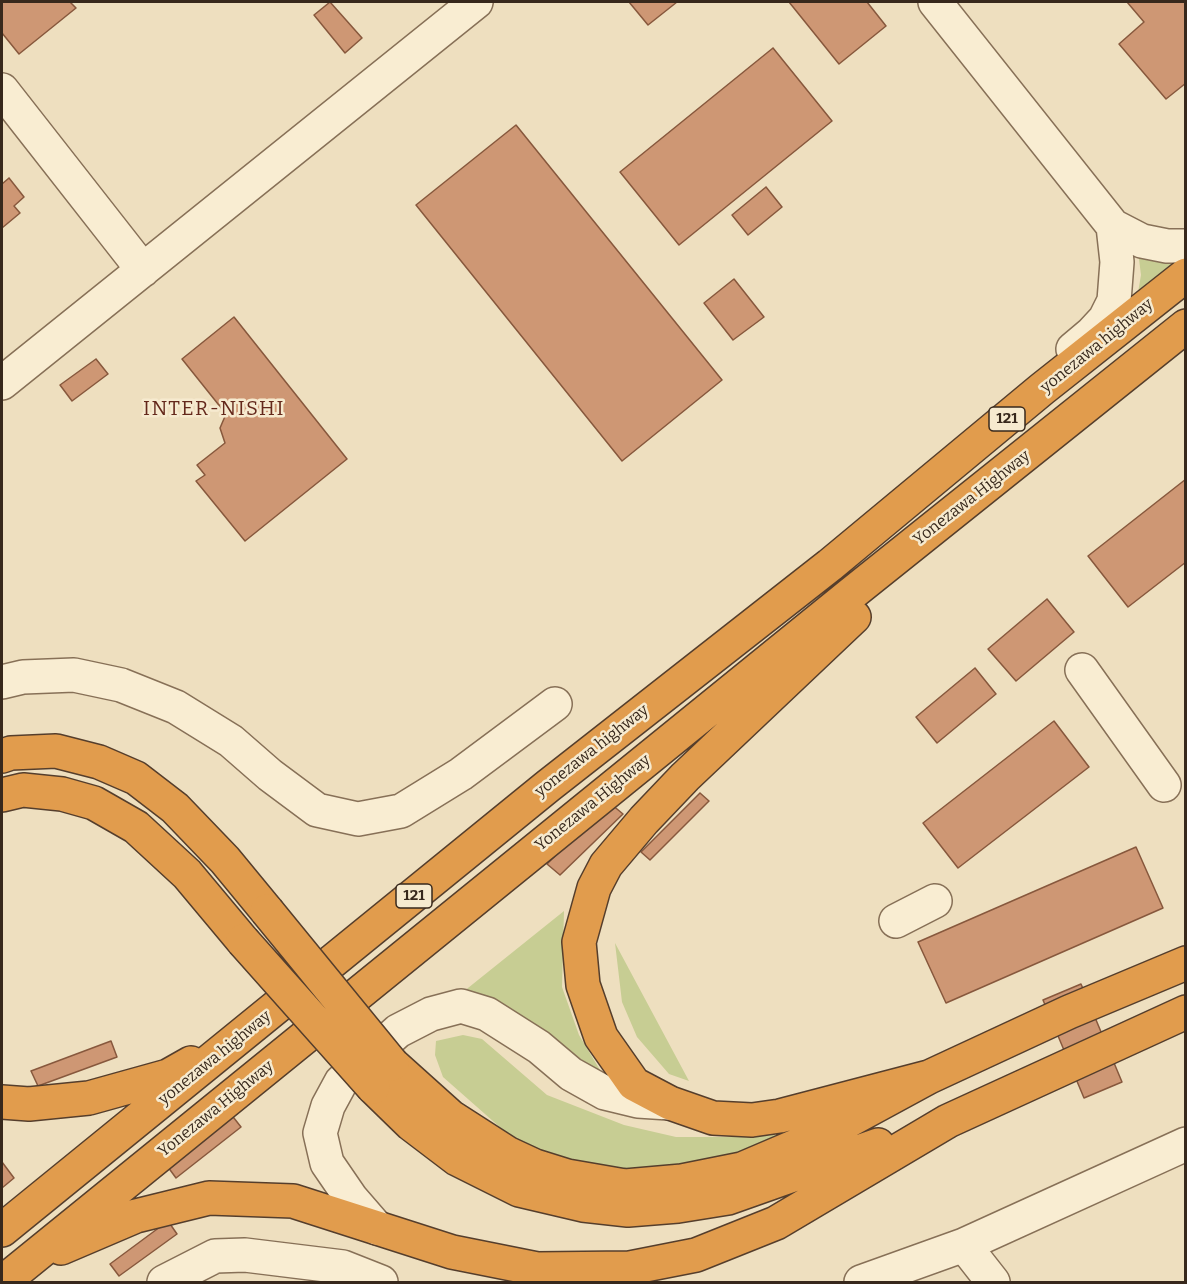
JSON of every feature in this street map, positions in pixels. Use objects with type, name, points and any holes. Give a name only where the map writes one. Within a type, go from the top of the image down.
[{"type":"highway","name":"yonezawa highway","points":[[2,1230],[548,786],[830,565],[1042,389],[1185,276]]},
{"type":"highway","name":"Yonezawa Highway","points":[[3,1282],[842,601],[1185,326]]},
{"type":"highway","points":[[929,1077],[780,1116],[752,1120],[713,1118],[670,1103],[634,1084],[601,1037],[583,985],[579,942],[594,888],[606,865],[644,820],[685,777],[874,597],[1005,487],[1044,441]]},
{"type":"highway","points":[[2,756],[11,753],[56,751],[99,762],[136,778],[175,808],[225,860],[267,911],[382,1075],[411,1124],[456,1159],[519,1190],[584,1205],[628,1210],[678,1206],[728,1198],[948,1121],[1184,1013]]},
{"type":"highway","points":[[2,795],[23,790],[62,794],[94,803],[136,827],[187,874],[243,941],[382,1075],[507,1154],[567,1176],[625,1186],[682,1181],[742,1169],[824,1134],[929,1077],[1069,1012],[1184,964]]},
{"type":"highway","points":[[2,1102],[30,1104],[89,1098],[168,1076],[248,1032]]},
{"type":"highway","points":[[32,1259],[83,1240],[136,1216],[209,1198],[293,1201],[452,1252],[537,1269],[630,1268],[696,1254],[776,1223],[948,1121]]},
{"type":"street","points":[[2,383],[476,2]]},
{"type":"street","points":[[935,2],[1113,226],[1142,241],[1167,246],[1185,246]]},
{"type":"street","points":[[2,90],[143,270]]},
{"type":"street","points":[[1042,389],[1045,377],[1054,365],[1092,333],[1105,318],[1114,301],[1118,262],[1113,226]]},
{"type":"street","points":[[1082,670],[1164,785]]},
{"type":"street","points":[[2,682],[23,677],[74,675],[121,685],[176,706],[231,741],[270,775],[317,810],[358,819],[401,812],[461,774],[555,704]]},
{"type":"street","points":[[896,921],[935,901]]},
{"type":"street","points":[[377,1228],[351,1198],[327,1163],[320,1133],[328,1106],[341,1082],[398,1031],[431,1014],[461,1006],[487,1014],[539,1047],[571,1074],[605,1093],[638,1101],[670,1103]]},
{"type":"street","points":[[861,1282],[964,1245],[1185,1144]]},
{"type":"street","points":[[964,1245],[993,1282]]},
{"type":"street","points":[[164,1282],[215,1256],[245,1256],[343,1267],[381,1282]]},
{"type":"green space","points":[[1138,251],[1185,260],[1136,304],[1141,275]]},
{"type":"green space","points":[[564,911],[562,987],[579,1035],[603,1075],[512,1009],[463,992]]},
{"type":"green space","points":[[615,943],[689,1081],[669,1074],[637,1037],[622,1002]]},
{"type":"green space","points":[[463,1035],[482,1039],[547,1095],[624,1125],[676,1137],[748,1137],[799,1133],[721,1167],[607,1175],[519,1144],[443,1077],[435,1055],[436,1041]]},
{"type":"building","points":[[2,2],[70,2],[76,8],[19,54],[2,33]]},
{"type":"building","points":[[330,2],[362,38],[345,53],[314,15]]},
{"type":"building","points":[[629,2],[677,2],[648,25]]},
{"type":"building","points":[[789,2],[867,2],[886,26],[839,64]]},
{"type":"building","points":[[1127,2],[1186,2],[1186,83],[1166,99],[1119,44],[1144,22]]},
{"type":"building","points":[[773,48],[832,121],[679,245],[620,172]]},
{"type":"building","points":[[516,125],[722,380],[622,461],[416,205]]},
{"type":"building","points":[[9,178],[24,197],[14,206],[20,213],[2,228],[2,184]]},
{"type":"building","points":[[766,187],[782,207],[748,235],[732,215]]},
{"type":"building","points":[[734,279],[764,317],[733,340],[704,303]]},
{"type":"building","points":[[234,317],[347,459],[245,541],[196,481],[205,475],[197,465],[225,443],[220,428],[226,414],[182,359]]},
{"type":"building","points":[[96,359],[108,374],[72,401],[60,385]]},
{"type":"building","points":[[1186,479],[1186,562],[1128,607],[1088,556]]},
{"type":"building","points":[[1047,599],[1074,632],[1016,681],[988,649]]},
{"type":"building","points":[[975,668],[996,694],[937,743],[916,717]]},
{"type":"building","points":[[1054,721],[1089,767],[958,868],[923,823]]},
{"type":"building","points":[[700,793],[709,801],[650,860],[641,852]]},
{"type":"building","points":[[611,804],[623,814],[560,875],[547,864],[584,827]]},
{"type":"building","points":[[1136,847],[1163,908],[946,1003],[918,942]]},
{"type":"building","points":[[1081,984],[1122,1082],[1084,1098],[1043,1000]]},
{"type":"building","points":[[111,1041],[117,1057],[38,1086],[31,1071]]},
{"type":"building","points":[[230,1113],[241,1127],[176,1178],[165,1163]]},
{"type":"building","points":[[2,1162],[14,1178],[2,1188]]},
{"type":"building","points":[[168,1221],[177,1234],[119,1276],[110,1264]]},
{"type":"district","name":"INTER-NISHI","points":[[214,409]]}]
